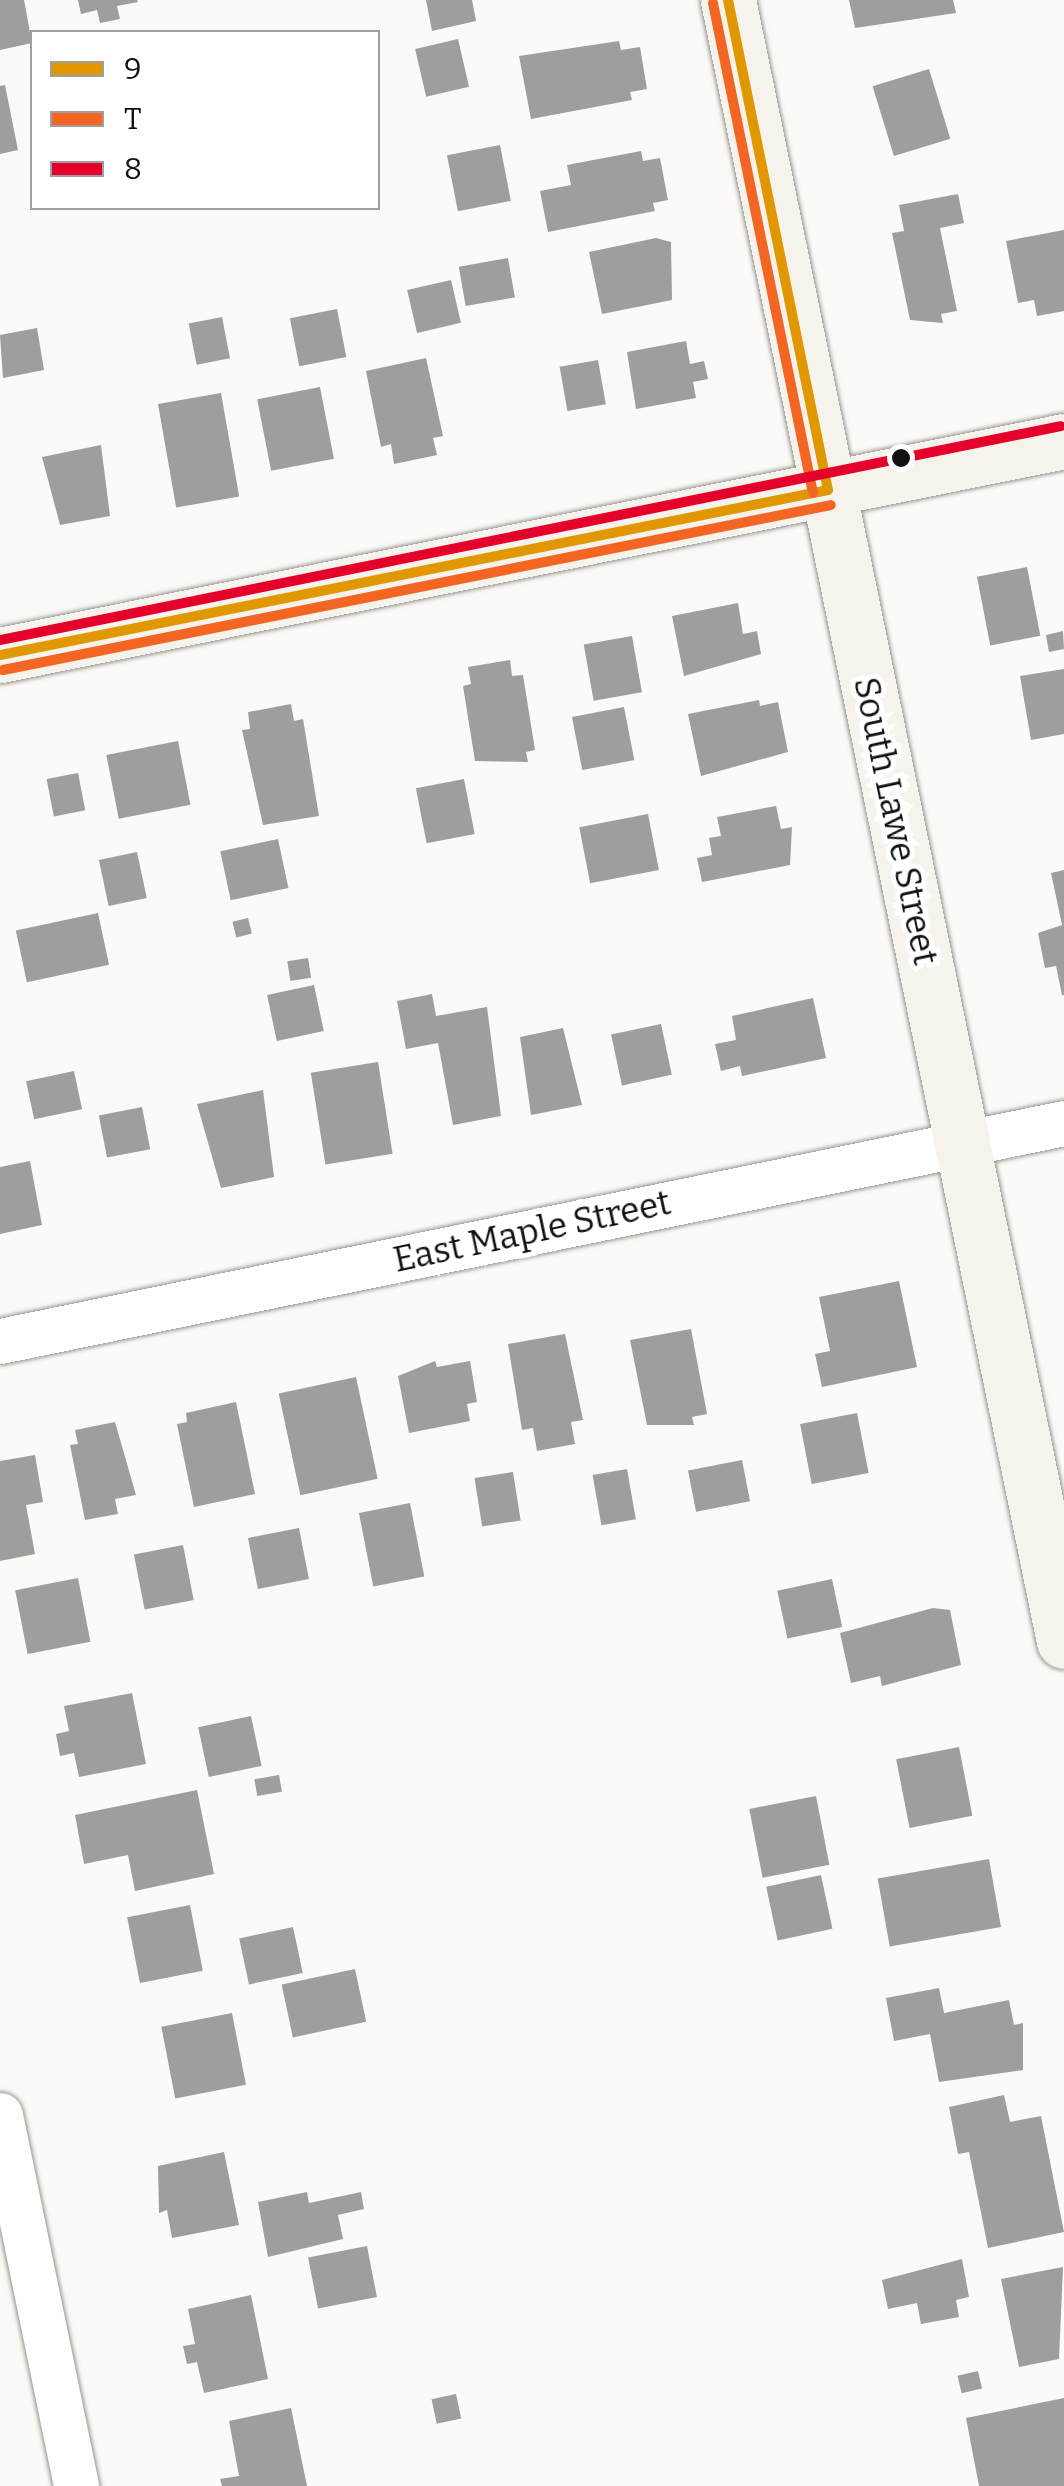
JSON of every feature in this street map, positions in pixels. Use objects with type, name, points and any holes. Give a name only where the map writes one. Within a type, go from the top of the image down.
[{"type":"main road","name":"South Lawe Street","points":[[728,0],[1064,1641]]},
{"type":"main road","points":[[0,655],[1064,441]]},
{"type":"street","name":"East Maple Street","points":[[0,1341],[1064,1123]]},
{"type":"street","points":[[0,2115],[76,2486]]},
{"type":"building","points":[[0,0],[24,0],[30,43],[0,50]]},
{"type":"building","points":[[78,0],[138,2],[117,6],[120,19],[100,23],[97,10],[81,14]]},
{"type":"building","points":[[426,0],[472,0],[476,21],[432,31]]},
{"type":"building","points":[[849,0],[953,0],[956,13],[855,28]]},
{"type":"building","points":[[458,39],[469,87],[426,97],[415,49]]},
{"type":"building","points":[[619,41],[621,50],[640,47],[647,89],[630,92],[632,100],[531,119],[519,56]]},
{"type":"building","points":[[929,69],[950,139],[894,156],[873,86]]},
{"type":"building","points":[[5,85],[18,150],[0,154],[0,86]]},
{"type":"building","points":[[500,145],[511,201],[458,211],[447,155]]},
{"type":"building","points":[[641,151],[643,161],[660,158],[668,200],[653,203],[655,211],[548,232],[540,191],[571,185],[567,165]]},
{"type":"building","points":[[958,194],[964,223],[940,228],[957,311],[941,314],[943,323],[910,320],[892,233],[904,231],[899,205]]},
{"type":"building","points":[[1064,230],[1064,311],[1037,316],[1034,300],[1018,303],[1006,241]]},
{"type":"building","points":[[656,238],[671,242],[672,300],[602,314],[589,252]]},
{"type":"building","points":[[508,258],[515,297],[466,306],[459,267]]},
{"type":"building","points":[[451,280],[461,323],[417,333],[407,290]]},
{"type":"building","points":[[337,309],[346,357],[299,366],[290,318]]},
{"type":"building","points":[[222,317],[230,358],[197,365],[189,323]]},
{"type":"building","points":[[37,328],[44,370],[3,378],[0,335]]},
{"type":"building","points":[[686,341],[690,364],[704,361],[708,379],[693,382],[696,398],[636,409],[627,352]]},
{"type":"building","points":[[426,358],[443,436],[433,438],[437,455],[394,464],[391,444],[381,447],[366,371]]},
{"type":"building","points":[[598,360],[606,404],[567,411],[560,367]]},
{"type":"building","points":[[320,387],[334,459],[271,471],[257,399]]},
{"type":"building","points":[[221,393],[239,496],[176,508],[158,404]]},
{"type":"building","points":[[101,445],[110,516],[60,525],[42,457]]},
{"type":"building","points":[[1027,567],[1040,636],[990,645],[977,577]]},
{"type":"building","points":[[738,603],[743,634],[757,631],[761,654],[684,676],[672,616]]},
{"type":"building","points":[[1063,631],[1064,649],[1049,652],[1046,635]]},
{"type":"building","points":[[632,636],[642,692],[594,701],[584,645]]},
{"type":"building","points":[[510,660],[512,676],[523,675],[535,750],[526,752],[528,762],[475,761],[463,686],[471,684],[468,667]]},
{"type":"building","points":[[1064,669],[1064,734],[1031,740],[1020,676]]},
{"type":"building","points":[[759,700],[760,706],[778,702],[788,752],[701,776],[688,714]]},
{"type":"building","points":[[291,704],[294,721],[303,719],[319,816],[263,825],[242,730],[250,729],[248,712]]},
{"type":"building","points":[[624,707],[634,760],[582,770],[572,717]]},
{"type":"building","points":[[178,741],[190,805],[119,819],[106,755]]},
{"type":"building","points":[[78,773],[85,810],[54,816],[47,779]]},
{"type":"building","points":[[464,779],[475,834],[427,843],[416,788]]},
{"type":"building","points":[[776,806],[781,829],[792,827],[790,865],[702,882],[697,858],[712,855],[709,838],[721,836],[717,817]]},
{"type":"building","points":[[648,814],[659,870],[590,883],[579,827]]},
{"type":"building","points":[[278,839],[288,888],[231,900],[220,851]]},
{"type":"building","points":[[137,852],[147,898],[109,906],[99,860]]},
{"type":"building","points":[[1064,870],[1062,995],[1056,966],[1045,968],[1038,933],[1062,925],[1051,873]]},
{"type":"building","points":[[98,913],[109,965],[27,982],[16,930]]},
{"type":"building","points":[[248,918],[252,934],[236,937],[232,922]]},
{"type":"building","points":[[308,958],[311,978],[290,981],[287,961]]},
{"type":"building","points":[[314,985],[324,1031],[277,1041],[267,995]]},
{"type":"building","points":[[432,994],[436,1016],[487,1007],[501,1116],[453,1125],[438,1043],[406,1049],[397,1001]]},
{"type":"building","points":[[813,998],[826,1058],[742,1076],[740,1066],[721,1071],[715,1044],[736,1040],[732,1016]]},
{"type":"building","points":[[661,1024],[672,1075],[622,1085],[611,1035]]},
{"type":"building","points":[[563,1028],[582,1105],[531,1115],[520,1037]]},
{"type":"building","points":[[378,1062],[393,1154],[325,1164],[311,1073]]},
{"type":"building","points":[[74,1071],[82,1109],[34,1119],[26,1081]]},
{"type":"building","points":[[263,1090],[274,1177],[221,1188],[197,1104]]},
{"type":"building","points":[[142,1107],[150,1149],[107,1158],[99,1115]]},
{"type":"building","points":[[30,1161],[42,1225],[0,1234],[0,1167]]},
{"type":"building","points":[[899,1281],[917,1367],[822,1387],[815,1354],[830,1351],[819,1297]]},
{"type":"building","points":[[691,1329],[707,1414],[692,1417],[694,1425],[647,1425],[630,1340]]},
{"type":"building","points":[[565,1334],[583,1420],[571,1422],[575,1444],[537,1451],[533,1428],[522,1430],[508,1344]]},
{"type":"building","points":[[435,1361],[437,1367],[470,1361],[477,1402],[467,1404],[470,1421],[409,1433],[398,1376]]},
{"type":"building","points":[[356,1377],[378,1479],[300,1495],[279,1393]]},
{"type":"building","points":[[236,1402],[255,1494],[194,1507],[177,1424],[187,1422],[186,1413]]},
{"type":"building","points":[[857,1413],[869,1473],[812,1484],[800,1424]]},
{"type":"building","points":[[115,1422],[136,1495],[115,1499],[118,1514],[85,1520],[70,1445],[78,1444],[75,1430]]},
{"type":"building","points":[[35,1455],[43,1502],[26,1505],[35,1554],[0,1561],[0,1461]]},
{"type":"building","points":[[742,1460],[750,1501],[696,1512],[688,1470]]},
{"type":"building","points":[[627,1469],[636,1519],[601,1525],[593,1475]]},
{"type":"building","points":[[513,1472],[521,1520],[482,1526],[474,1478]]},
{"type":"building","points":[[410,1503],[424,1577],[373,1587],[359,1513]]},
{"type":"building","points":[[299,1528],[309,1579],[258,1589],[248,1538]]},
{"type":"building","points":[[183,1545],[194,1600],[145,1610],[134,1555]]},
{"type":"building","points":[[78,1578],[90,1642],[28,1654],[15,1590]]},
{"type":"building","points":[[832,1579],[842,1627],[787,1639],[777,1591]]},
{"type":"building","points":[[933,1608],[950,1610],[961,1665],[882,1686],[880,1676],[851,1683],[840,1633]]},
{"type":"building","points":[[132,1693],[146,1764],[79,1777],[74,1753],[60,1756],[56,1734],[69,1731],[64,1706]]},
{"type":"building","points":[[251,1716],[262,1766],[209,1777],[198,1727]]},
{"type":"building","points":[[959,1747],[972,1816],[910,1828],[896,1759]]},
{"type":"building","points":[[279,1775],[282,1792],[257,1796],[254,1779]]},
{"type":"building","points":[[197,1790],[214,1874],[135,1891],[128,1855],[84,1864],[75,1815]]},
{"type":"building","points":[[816,1796],[829,1865],[763,1878],[749,1809]]},
{"type":"building","points":[[989,1859],[1001,1927],[890,1947],[878,1879]]},
{"type":"building","points":[[821,1875],[832,1929],[778,1940],[766,1887]]},
{"type":"building","points":[[190,1905],[203,1971],[140,1983],[127,1917]]},
{"type":"building","points":[[293,1927],[303,1973],[249,1984],[239,1938]]},
{"type":"building","points":[[355,1969],[366,2022],[293,2037],[282,1985]]},
{"type":"building","points":[[939,1988],[944,2013],[1009,2000],[1014,2025],[1023,2023],[1023,2070],[939,2082],[930,2034],[894,2041],[886,1998]]},
{"type":"building","points":[[232,2013],[246,2085],[175,2098],[161,2027]]},
{"type":"building","points":[[1004,2095],[1010,2122],[1041,2116],[1064,2232],[988,2248],[969,2152],[958,2154],[949,2107]]},
{"type":"building","points":[[224,2152],[239,2225],[172,2238],[167,2210],[159,2213],[158,2166]]},
{"type":"building","points":[[307,2192],[309,2203],[361,2192],[364,2209],[338,2215],[343,2239],[268,2257],[258,2202]]},
{"type":"building","points":[[367,2246],[377,2297],[318,2308],[308,2257]]},
{"type":"building","points":[[962,2259],[969,2297],[956,2300],[959,2317],[921,2324],[917,2303],[888,2309],[882,2280]]},
{"type":"building","points":[[1063,2267],[1059,2359],[1019,2367],[1001,2279]]},
{"type":"building","points":[[251,2295],[268,2379],[204,2393],[197,2362],[187,2364],[183,2346],[195,2344],[188,2309]]},
{"type":"building","points":[[978,2371],[982,2389],[962,2393],[958,2376]]},
{"type":"building","points":[[456,2394],[461,2418],[437,2424],[432,2399]]},
{"type":"building","points":[[1064,2398],[1064,2486],[979,2486],[966,2418]]},
{"type":"building","points":[[291,2408],[307,2486],[222,2486],[220,2479],[239,2476],[229,2421]]},
{"type":"transit line","name":"9","points":[[728,0],[828,490]]},
{"type":"transit line","name":"T","points":[[713,3],[813,493]]},
{"type":"transit line","name":"8","points":[[0,640],[1061,426]]},
{"type":"transit line","name":"9","points":[[0,655],[828,490]]},
{"type":"transit line","name":"T","points":[[3,670],[831,505]]}]
